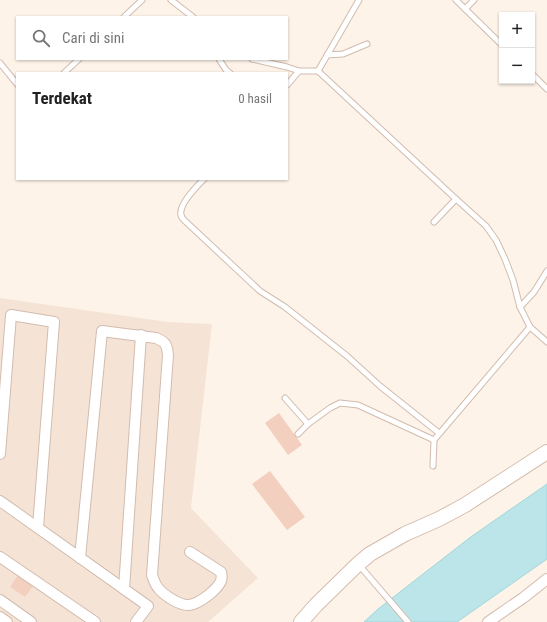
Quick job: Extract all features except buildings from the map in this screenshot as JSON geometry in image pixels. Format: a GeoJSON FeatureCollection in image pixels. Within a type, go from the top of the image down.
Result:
{"type":"FeatureCollection","features":[{"type":"Feature","properties":{"kind":"street"},"geometry":{"type":"LineString","coordinates":[[0,454],[11,315],[54,322],[38,527]]}},
{"type":"Feature","properties":{"kind":"street"},"geometry":{"type":"LineString","coordinates":[[80,558],[102,331],[141,335],[162,340],[165,343],[168,355],[152,575],[159,590],[170,598],[184,605],[194,604],[208,595],[219,585],[222,580],[221,572],[190,552]]}},
{"type":"Feature","properties":{"kind":"street"},"geometry":{"type":"LineString","coordinates":[[124,589],[141,335]]}},
{"type":"Feature","properties":{"kind":"street"},"geometry":{"type":"LineString","coordinates":[[301,622],[316,605],[370,554],[404,534],[465,506],[547,452]]}},
{"type":"Feature","properties":{"kind":"street"},"geometry":{"type":"LineString","coordinates":[[0,501],[148,606],[136,622]]}},
{"type":"Feature","properties":{"kind":"street"},"geometry":{"type":"LineString","coordinates":[[0,557],[95,622]]}},
{"type":"Feature","properties":{"kind":"street"},"geometry":{"type":"LineString","coordinates":[[488,622],[523,598],[547,579]]}},
{"type":"Feature","properties":{"kind":"street"},"geometry":{"type":"LineString","coordinates":[[0,600],[26,620]]}},
{"type":"Feature","properties":{"kind":"street"},"geometry":{"type":"LineString","coordinates":[[0,617],[7,622]]}},
{"type":"Feature","properties":{"kind":"lane"},"geometry":{"type":"LineString","coordinates":[[125,16],[142,0]]}},
{"type":"Feature","properties":{"kind":"lane"},"geometry":{"type":"LineString","coordinates":[[170,0],[192,16]]}},
{"type":"Feature","properties":{"kind":"lane"},"geometry":{"type":"LineString","coordinates":[[318,71],[359,0]]}},
{"type":"Feature","properties":{"kind":"lane"},"geometry":{"type":"LineString","coordinates":[[456,0],[499,42]]}},
{"type":"Feature","properties":{"kind":"lane"},"geometry":{"type":"LineString","coordinates":[[465,8],[474,0]]}},
{"type":"Feature","properties":{"kind":"lane"},"geometry":{"type":"LineString","coordinates":[[327,55],[343,54],[367,44]]}},
{"type":"Feature","properties":{"kind":"lane"},"geometry":{"type":"LineString","coordinates":[[65,72],[78,60]]}},
{"type":"Feature","properties":{"kind":"lane"},"geometry":{"type":"LineString","coordinates":[[220,60],[229,72]]}},
{"type":"Feature","properties":{"kind":"lane"},"geometry":{"type":"LineString","coordinates":[[256,60],[299,71],[318,71],[486,226],[496,240],[506,259],[520,307],[530,327],[547,342]]}},
{"type":"Feature","properties":{"kind":"lane"},"geometry":{"type":"LineString","coordinates":[[0,63],[16,83]]}},
{"type":"Feature","properties":{"kind":"lane"},"geometry":{"type":"LineString","coordinates":[[288,84],[299,71]]}},
{"type":"Feature","properties":{"kind":"lane"},"geometry":{"type":"LineString","coordinates":[[535,77],[547,89]]}},
{"type":"Feature","properties":{"kind":"lane"},"geometry":{"type":"LineString","coordinates":[[203,180],[184,204],[180,212],[184,220],[260,291],[285,307],[347,356],[380,386],[439,433]]}},
{"type":"Feature","properties":{"kind":"lane"},"geometry":{"type":"LineString","coordinates":[[434,222],[456,199]]}},
{"type":"Feature","properties":{"kind":"lane"},"geometry":{"type":"LineString","coordinates":[[520,307],[534,292],[547,271]]}},
{"type":"Feature","properties":{"kind":"lane"},"geometry":{"type":"LineString","coordinates":[[434,466],[434,440],[530,327]]}},
{"type":"Feature","properties":{"kind":"lane"},"geometry":{"type":"LineString","coordinates":[[285,398],[308,424]]}},
{"type":"Feature","properties":{"kind":"lane"},"geometry":{"type":"LineString","coordinates":[[298,434],[308,424],[335,405],[340,404],[358,406],[434,440]]}},
{"type":"Feature","properties":{"kind":"lane"},"geometry":{"type":"LineString","coordinates":[[358,564],[408,622]]}},
{"type":"Feature","properties":{"kind":"shaded area"},"geometry":{"type":"Polygon","coordinates":[[[0,298],[168,322],[212,324],[191,508],[258,578],[208,622],[0,622],[0,298]]]}},
{"type":"Feature","properties":{"kind":"water"},"geometry":{"type":"Polygon","coordinates":[[[547,484],[547,559],[457,622],[364,622],[378,609],[472,536],[547,484]]]}}]}
